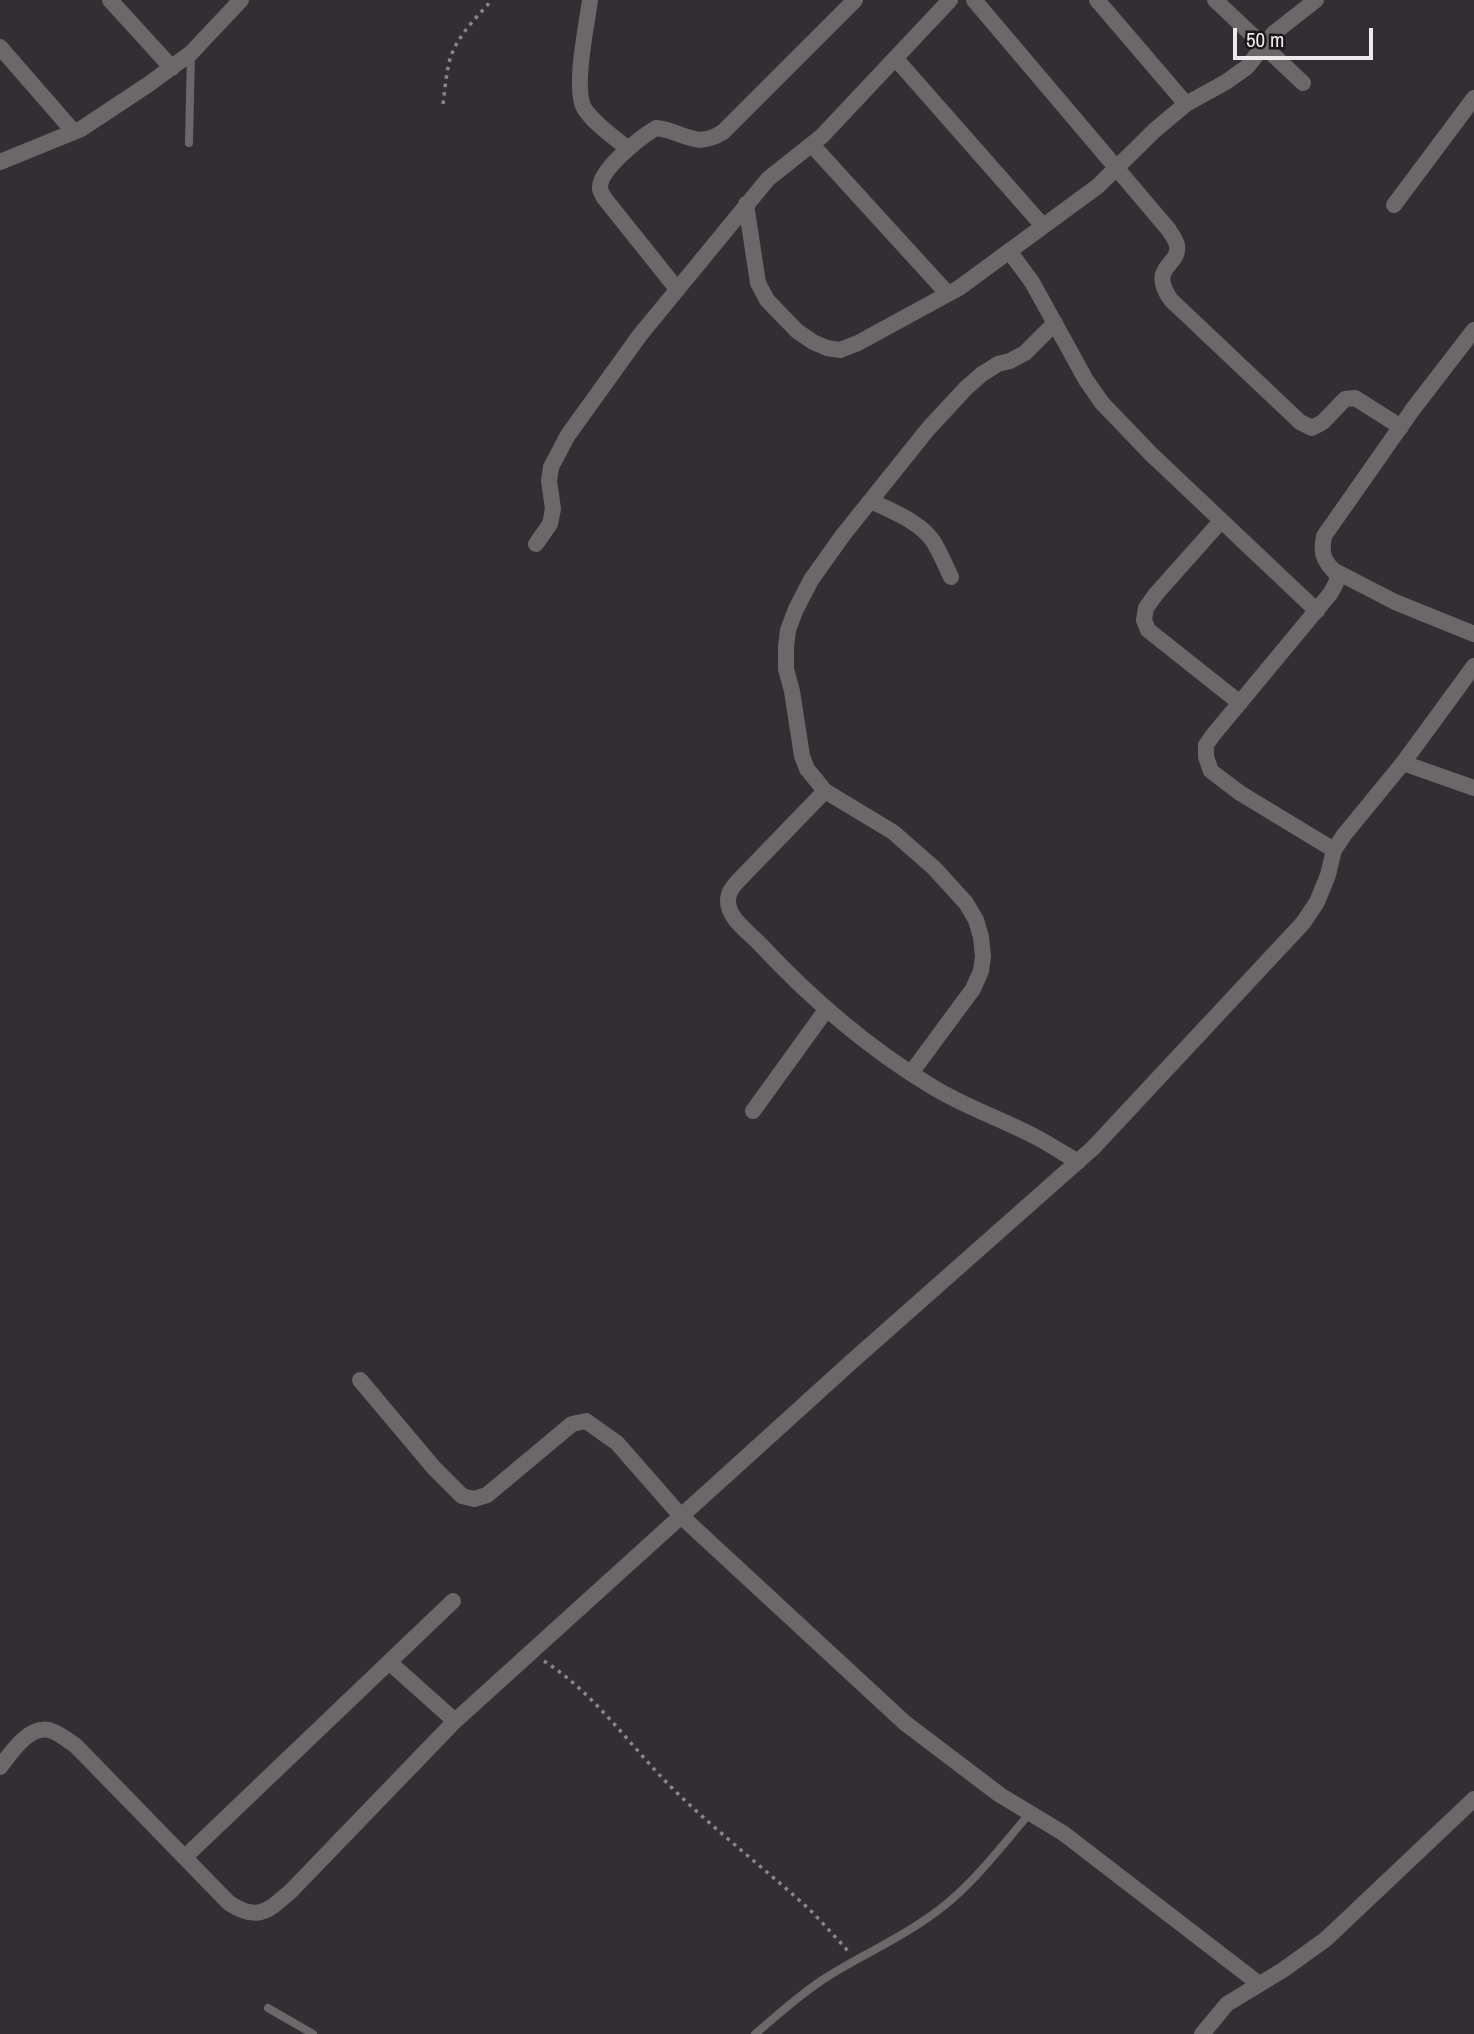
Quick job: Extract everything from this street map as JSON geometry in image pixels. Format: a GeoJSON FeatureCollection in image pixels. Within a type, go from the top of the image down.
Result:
{"type":"FeatureCollection","features":[{"type":"Feature","properties":{"kind":"street"},"geometry":{"type":"LineString","coordinates":[[110,0],[172,68]]}},
{"type":"Feature","properties":{"kind":"street"},"geometry":{"type":"LineString","coordinates":[[0,162],[81,129],[172,68],[191,53],[241,0]]}},
{"type":"Feature","properties":{"kind":"street"},"geometry":{"type":"LineString","coordinates":[[590,0],[579,94],[590,116],[628,149]]}},
{"type":"Feature","properties":{"kind":"street"},"geometry":{"type":"LineString","coordinates":[[677,289],[605,199],[600,188],[603,177],[628,149],[656,128],[668,129],[703,141],[723,132],[855,0]]}},
{"type":"Feature","properties":{"kind":"street"},"geometry":{"type":"LineString","coordinates":[[536,544],[550,524],[553,509],[549,481],[551,467],[640,335],[768,179],[812,145],[845,114],[950,0]]}},
{"type":"Feature","properties":{"kind":"street"},"geometry":{"type":"LineString","coordinates":[[974,0],[1169,230],[1177,245],[1176,254],[1161,276],[1163,289],[1171,300],[1300,422],[1312,428],[1323,422],[1345,399],[1355,398],[1401,427]]}},
{"type":"Feature","properties":{"kind":"street"},"geometry":{"type":"LineString","coordinates":[[1097,0],[1186,103]]}},
{"type":"Feature","properties":{"kind":"street"},"geometry":{"type":"LineString","coordinates":[[1215,0],[1303,83]]}},
{"type":"Feature","properties":{"kind":"street"},"geometry":{"type":"LineString","coordinates":[[746,204],[758,283],[767,300],[797,331],[827,348],[840,349],[858,343],[960,288],[1098,186],[1186,103],[1226,82],[1247,67],[1274,33],[1316,0]]}},
{"type":"Feature","properties":{"kind":"street"},"geometry":{"type":"LineString","coordinates":[[0,47],[74,132]]}},
{"type":"Feature","properties":{"kind":"street"},"geometry":{"type":"LineString","coordinates":[[896,59],[1043,226]]}},
{"type":"Feature","properties":{"kind":"street"},"geometry":{"type":"LineString","coordinates":[[1394,205],[1474,98]]}},
{"type":"Feature","properties":{"kind":"street"},"geometry":{"type":"LineString","coordinates":[[812,145],[948,294]]}},
{"type":"Feature","properties":{"kind":"street"},"geometry":{"type":"LineString","coordinates":[[1009,251],[1032,282],[1086,380],[1102,403],[1151,454],[1317,611]]}},
{"type":"Feature","properties":{"kind":"street"},"geometry":{"type":"LineString","coordinates":[[911,1073],[973,989],[981,971],[981,937],[976,920],[952,886],[893,832],[825,791],[807,769],[802,756],[786,669],[788,631],[811,580],[843,535],[928,429],[966,388],[998,364],[1010,361],[1025,352],[1055,323]]}},
{"type":"Feature","properties":{"kind":"street"},"geometry":{"type":"LineString","coordinates":[[1474,330],[1324,536],[1322,549],[1326,561],[1337,572],[1395,602],[1474,634]]}},
{"type":"Feature","properties":{"kind":"street"},"geometry":{"type":"LineString","coordinates":[[871,501],[920,527],[931,538],[951,577]]}},
{"type":"Feature","properties":{"kind":"street"},"geometry":{"type":"LineString","coordinates":[[1222,521],[1156,594],[1146,608],[1144,620],[1148,631],[1240,703]]}},
{"type":"Feature","properties":{"kind":"street"},"geometry":{"type":"LineString","coordinates":[[1334,850],[1240,793],[1211,771],[1206,757],[1206,745],[1317,611],[1338,582],[1337,572]]}},
{"type":"Feature","properties":{"kind":"street"},"geometry":{"type":"LineString","coordinates":[[0,1767],[24,1739],[34,1732],[48,1730],[55,1733],[75,1745],[229,1903],[243,1912],[258,1914],[274,1906],[455,1721],[859,1355],[1078,1161],[1303,923],[1317,902],[1334,850],[1403,763],[1474,666]]}},
{"type":"Feature","properties":{"kind":"street"},"geometry":{"type":"LineString","coordinates":[[1403,763],[1474,788]]}},
{"type":"Feature","properties":{"kind":"street"},"geometry":{"type":"LineString","coordinates":[[825,791],[729,892],[728,903],[734,917],[826,1010],[911,1073],[932,1087],[1031,1134],[1078,1161]]}},
{"type":"Feature","properties":{"kind":"street"},"geometry":{"type":"LineString","coordinates":[[753,1111],[826,1010]]}},
{"type":"Feature","properties":{"kind":"street"},"geometry":{"type":"LineString","coordinates":[[360,1380],[434,1468],[462,1496],[474,1499],[487,1495],[572,1424],[586,1421],[599,1428],[617,1443],[681,1516],[905,1723],[975,1777],[1063,1833],[1258,1983]]}},
{"type":"Feature","properties":{"kind":"street"},"geometry":{"type":"LineString","coordinates":[[185,1857],[453,1601]]}},
{"type":"Feature","properties":{"kind":"street"},"geometry":{"type":"LineString","coordinates":[[389,1662],[455,1721]]}},
{"type":"Feature","properties":{"kind":"street"},"geometry":{"type":"LineString","coordinates":[[1202,2034],[1227,2004],[1326,1940],[1474,1799]]}},
{"type":"Feature","properties":{"kind":"lane"},"geometry":{"type":"LineString","coordinates":[[189,143],[191,53]]}},
{"type":"Feature","properties":{"kind":"lane"},"geometry":{"type":"LineString","coordinates":[[755,2034],[824,1979],[909,1931],[948,1903],[1030,1813]]}},
{"type":"Feature","properties":{"kind":"lane"},"geometry":{"type":"LineString","coordinates":[[268,2008],[313,2034]]}},
{"type":"Feature","properties":{"kind":"path"},"geometry":{"type":"LineString","coordinates":[[443,104],[450,58],[457,43],[492,0]]}},
{"type":"Feature","properties":{"kind":"path"},"geometry":{"type":"LineString","coordinates":[[530,1652],[562,1672],[669,1785],[811,1912],[857,1960]]}}]}
